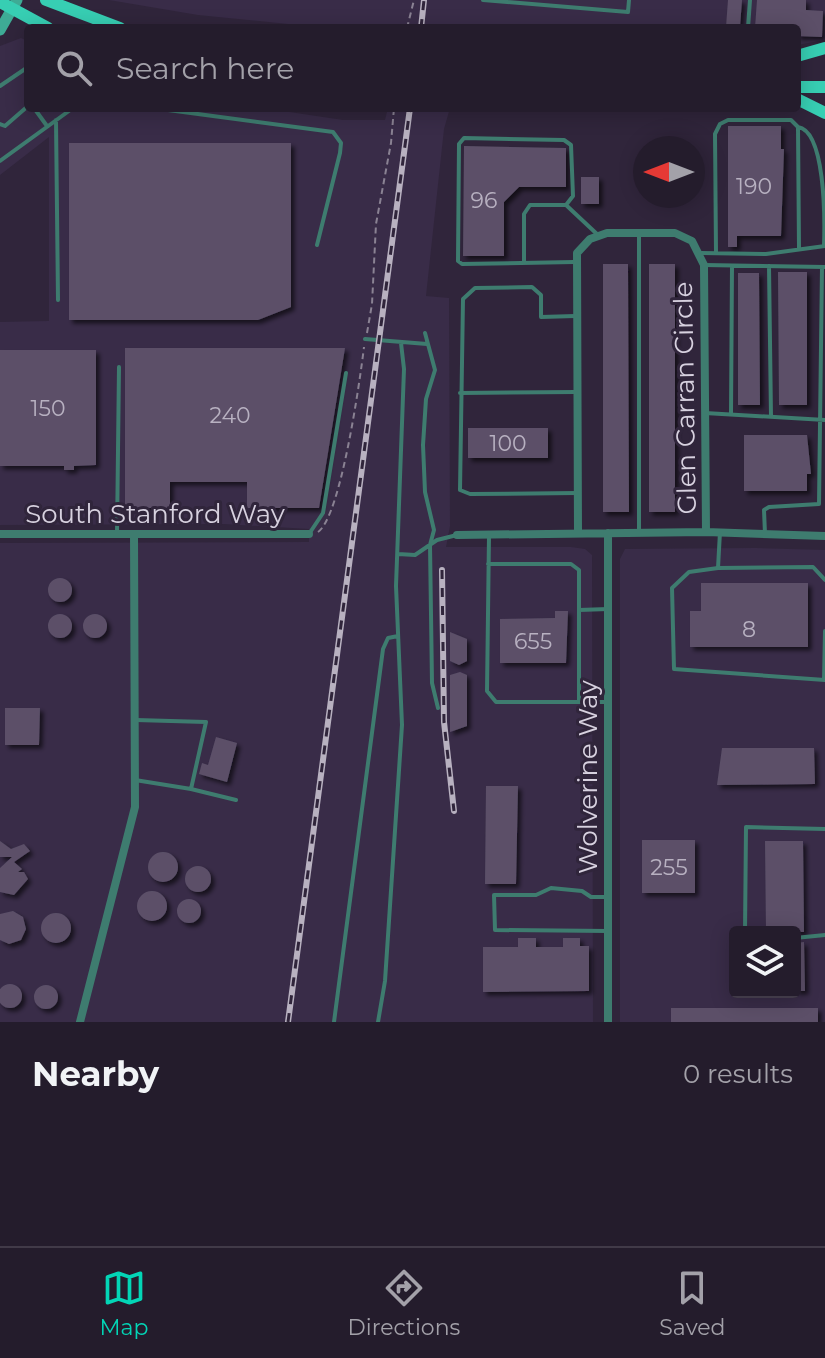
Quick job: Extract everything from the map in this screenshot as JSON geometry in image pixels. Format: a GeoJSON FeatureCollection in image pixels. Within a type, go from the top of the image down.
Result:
{"type":"FeatureCollection","features":[{"type":"Feature","properties":{"kind":"main road"},"geometry":{"type":"LineString","coordinates":[[46,0],[109,24]]}},
{"type":"Feature","properties":{"kind":"main road"},"geometry":{"type":"LineString","coordinates":[[0,2],[15,4],[42,24]]}},
{"type":"Feature","properties":{"kind":"main road"},"geometry":{"type":"LineString","coordinates":[[801,55],[825,48]]}},
{"type":"Feature","properties":{"kind":"main road"},"geometry":{"type":"LineString","coordinates":[[801,56],[825,56]]}},
{"type":"Feature","properties":{"kind":"main road"},"geometry":{"type":"LineString","coordinates":[[801,87],[825,87]]}},
{"type":"Feature","properties":{"kind":"main road"},"geometry":{"type":"LineString","coordinates":[[801,101],[825,113]]}},
{"type":"Feature","properties":{"kind":"street"},"geometry":{"type":"LineString","coordinates":[[0,30],[15,4]]}},
{"type":"Feature","properties":{"kind":"street"},"geometry":{"type":"LineString","coordinates":[[578,533],[574,262],[583,244],[598,235]]}},
{"type":"Feature","properties":{"kind":"street","name":"Glen Carran Circle"},"geometry":{"type":"LineString","coordinates":[[598,235],[684,235],[701,253],[704,265],[706,532]]}},
{"type":"Feature","properties":{"kind":"street"},"geometry":{"type":"LineString","coordinates":[[457,535],[720,532],[825,536]]}},
{"type":"Feature","properties":{"kind":"street","name":"Wolverine Way"},"geometry":{"type":"LineString","coordinates":[[608,533],[608,1022]]}},
{"type":"Feature","properties":{"kind":"street","name":"South Stanford Way"},"geometry":{"type":"LineString","coordinates":[[0,534],[309,534]]}},
{"type":"Feature","properties":{"kind":"street"},"geometry":{"type":"LineString","coordinates":[[80,1022],[135,807],[134,534]]}},
{"type":"Feature","properties":{"kind":"lane"},"geometry":{"type":"LineString","coordinates":[[483,0],[628,12],[629,0]]}},
{"type":"Feature","properties":{"kind":"lane"},"geometry":{"type":"LineString","coordinates":[[748,24],[750,0]]}},
{"type":"Feature","properties":{"kind":"lane"},"geometry":{"type":"LineString","coordinates":[[0,86],[24,70]]}},
{"type":"Feature","properties":{"kind":"lane"},"geometry":{"type":"LineString","coordinates":[[0,124],[5,126],[24,109]]}},
{"type":"Feature","properties":{"kind":"lane"},"geometry":{"type":"LineString","coordinates":[[37,112],[47,126]]}},
{"type":"Feature","properties":{"kind":"lane"},"geometry":{"type":"LineString","coordinates":[[0,161],[67,112]]}},
{"type":"Feature","properties":{"kind":"lane"},"geometry":{"type":"LineString","coordinates":[[183,112],[333,132],[341,143],[340,153],[317,245]]}},
{"type":"Feature","properties":{"kind":"lane"},"geometry":{"type":"LineString","coordinates":[[56,120],[58,300]]}},
{"type":"Feature","properties":{"kind":"lane"},"geometry":{"type":"LineString","coordinates":[[701,253],[766,254],[825,246],[824,147],[812,131],[798,127],[791,120],[728,120],[720,124],[715,134],[716,253]]}},
{"type":"Feature","properties":{"kind":"lane"},"geometry":{"type":"LineString","coordinates":[[798,127],[799,248]]}},
{"type":"Feature","properties":{"kind":"lane"},"geometry":{"type":"LineString","coordinates":[[566,205],[573,196],[573,183],[571,145],[564,140],[464,138],[459,144],[458,261],[574,262]]}},
{"type":"Feature","properties":{"kind":"lane"},"geometry":{"type":"LineString","coordinates":[[524,263],[524,214],[530,205],[566,205],[598,235]]}},
{"type":"Feature","properties":{"kind":"lane"},"geometry":{"type":"LineString","coordinates":[[639,233],[639,532]]}},
{"type":"Feature","properties":{"kind":"lane"},"geometry":{"type":"LineString","coordinates":[[704,265],[824,267],[819,504],[769,507],[764,510],[765,534]]}},
{"type":"Feature","properties":{"kind":"lane"},"geometry":{"type":"LineString","coordinates":[[731,414],[732,266]]}},
{"type":"Feature","properties":{"kind":"lane"},"geometry":{"type":"LineString","coordinates":[[769,266],[771,417]]}},
{"type":"Feature","properties":{"kind":"lane"},"geometry":{"type":"LineString","coordinates":[[575,316],[541,317],[541,295],[532,287],[475,288],[463,299],[460,490],[470,494],[577,493]]}},
{"type":"Feature","properties":{"kind":"lane"},"geometry":{"type":"LineString","coordinates":[[425,333],[435,370],[426,399],[423,445],[425,492],[434,530],[430,545],[432,683],[438,708]]}},
{"type":"Feature","properties":{"kind":"lane"},"geometry":{"type":"LineString","coordinates":[[365,339],[427,344]]}},
{"type":"Feature","properties":{"kind":"lane"},"geometry":{"type":"LineString","coordinates":[[378,1022],[385,981],[402,725],[398,636],[404,369],[401,343]]}},
{"type":"Feature","properties":{"kind":"lane"},"geometry":{"type":"LineString","coordinates":[[117,534],[119,367]]}},
{"type":"Feature","properties":{"kind":"lane"},"geometry":{"type":"LineString","coordinates":[[309,534],[323,513],[346,373]]}},
{"type":"Feature","properties":{"kind":"lane"},"geometry":{"type":"LineString","coordinates":[[460,393],[576,392]]}},
{"type":"Feature","properties":{"kind":"lane"},"geometry":{"type":"LineString","coordinates":[[705,413],[823,420]]}},
{"type":"Feature","properties":{"kind":"lane"},"geometry":{"type":"LineString","coordinates":[[718,568],[720,532]]}},
{"type":"Feature","properties":{"kind":"lane"},"geometry":{"type":"LineString","coordinates":[[489,534],[487,691],[496,702],[608,702]]}},
{"type":"Feature","properties":{"kind":"lane"},"geometry":{"type":"LineString","coordinates":[[398,554],[415,555],[430,545],[457,535]]}},
{"type":"Feature","properties":{"kind":"lane"},"geometry":{"type":"LineString","coordinates":[[488,564],[571,564],[579,570],[579,702]]}},
{"type":"Feature","properties":{"kind":"lane"},"geometry":{"type":"LineString","coordinates":[[825,580],[813,567],[718,568],[689,572],[672,588],[674,669],[824,680],[825,631]]}},
{"type":"Feature","properties":{"kind":"lane"},"geometry":{"type":"LineString","coordinates":[[579,610],[608,609]]}},
{"type":"Feature","properties":{"kind":"lane"},"geometry":{"type":"LineString","coordinates":[[334,1022],[383,649],[388,638],[398,636]]}},
{"type":"Feature","properties":{"kind":"lane"},"geometry":{"type":"LineString","coordinates":[[134,720],[206,722],[191,789]]}},
{"type":"Feature","properties":{"kind":"lane"},"geometry":{"type":"LineString","coordinates":[[134,780],[236,800]]}},
{"type":"Feature","properties":{"kind":"lane"},"geometry":{"type":"LineString","coordinates":[[745,926],[746,827],[825,829]]}},
{"type":"Feature","properties":{"kind":"lane"},"geometry":{"type":"LineString","coordinates":[[608,897],[591,897],[582,891],[551,888],[536,895],[494,895],[495,930],[608,931]]}},
{"type":"Feature","properties":{"kind":"lane"},"geometry":{"type":"LineString","coordinates":[[801,937],[825,935]]}},
{"type":"Feature","properties":{"kind":"path"},"geometry":{"type":"LineString","coordinates":[[408,24],[414,0]]}},
{"type":"Feature","properties":{"kind":"path"},"geometry":{"type":"LineString","coordinates":[[309,534],[321,532],[330,518],[358,399],[372,304],[376,224],[394,112]]}},
{"type":"Feature","properties":{"kind":"shaded area"},"geometry":{"type":"Polygon","coordinates":[[[109,0],[825,0],[825,40],[801,44],[801,24],[288,24],[198,15],[109,0]]]}},
{"type":"Feature","properties":{"kind":"shaded area"},"geometry":{"type":"Polygon","coordinates":[[[24,39],[24,112],[290,112],[343,120],[385,120],[387,112],[449,112],[444,129],[426,296],[449,298],[450,526],[446,547],[571,547],[585,549],[592,555],[593,1022],[0,1022],[0,543],[309,542],[309,529],[224,524],[0,525],[0,322],[49,321],[49,137],[0,175],[0,46],[24,39]]]}},
{"type":"Feature","properties":{"kind":"shaded area"},"geometry":{"type":"Polygon","coordinates":[[[625,549],[825,550],[825,1022],[620,1022],[620,559],[625,549]]]}},
{"type":"Feature","properties":{"kind":"building"},"geometry":{"type":"Polygon","coordinates":[[[728,0],[742,0],[740,24],[726,24],[728,0]]]}},
{"type":"Feature","properties":{"kind":"building"},"geometry":{"type":"Polygon","coordinates":[[[757,0],[806,0],[806,10],[823,11],[822,37],[801,36],[801,24],[755,24],[757,0]]]}},
{"type":"Feature","properties":{"kind":"building"},"geometry":{"type":"Polygon","coordinates":[[[728,126],[781,126],[781,149],[784,149],[781,236],[737,236],[737,247],[728,247],[728,126]]]}},
{"type":"Feature","properties":{"kind":"building"},"geometry":{"type":"Polygon","coordinates":[[[69,143],[291,143],[291,307],[258,320],[69,320],[69,143]]]}},
{"type":"Feature","properties":{"kind":"building"},"geometry":{"type":"Polygon","coordinates":[[[464,146],[566,148],[566,187],[519,187],[504,202],[504,256],[463,256],[464,146]]]}},
{"type":"Feature","properties":{"kind":"building"},"geometry":{"type":"Polygon","coordinates":[[[581,177],[599,177],[599,204],[581,204],[581,177]]]}},
{"type":"Feature","properties":{"kind":"building"},"geometry":{"type":"Polygon","coordinates":[[[603,264],[628,264],[629,512],[603,512],[603,264]]]}},
{"type":"Feature","properties":{"kind":"building"},"geometry":{"type":"Polygon","coordinates":[[[649,264],[675,264],[675,512],[649,512],[649,264]]]}},
{"type":"Feature","properties":{"kind":"building"},"geometry":{"type":"Polygon","coordinates":[[[778,272],[807,272],[807,405],[779,405],[778,272]]]}},
{"type":"Feature","properties":{"kind":"building"},"geometry":{"type":"Polygon","coordinates":[[[738,273],[759,273],[760,405],[738,405],[738,273]]]}},
{"type":"Feature","properties":{"kind":"building"},"geometry":{"type":"Polygon","coordinates":[[[125,348],[345,348],[319,508],[247,508],[247,482],[170,482],[170,508],[125,508],[125,348]]]}},
{"type":"Feature","properties":{"kind":"building"},"geometry":{"type":"Polygon","coordinates":[[[0,350],[96,350],[96,465],[74,466],[74,470],[64,470],[64,466],[0,466],[0,350]]]}},
{"type":"Feature","properties":{"kind":"building"},"geometry":{"type":"Polygon","coordinates":[[[468,428],[548,428],[548,458],[468,458],[468,428]]]}},
{"type":"Feature","properties":{"kind":"building"},"geometry":{"type":"Polygon","coordinates":[[[744,435],[807,435],[811,474],[807,474],[807,491],[744,491],[744,435]]]}},
{"type":"Feature","properties":{"kind":"building"},"geometry":{"type":"Polygon","coordinates":[[[60,578],[69,581],[72,590],[69,599],[60,602],[51,599],[48,590],[51,581],[60,578]]]}},
{"type":"Feature","properties":{"kind":"building"},"geometry":{"type":"Polygon","coordinates":[[[701,583],[808,583],[808,647],[690,647],[690,611],[701,611],[701,583]]]}},
{"type":"Feature","properties":{"kind":"building"},"geometry":{"type":"Polygon","coordinates":[[[555,611],[568,611],[566,663],[500,663],[500,619],[555,618],[555,611]]]}},
{"type":"Feature","properties":{"kind":"building"},"geometry":{"type":"Polygon","coordinates":[[[60,614],[69,617],[72,626],[69,635],[60,638],[51,635],[48,626],[51,617],[60,614]]]}},
{"type":"Feature","properties":{"kind":"building"},"geometry":{"type":"Polygon","coordinates":[[[95,614],[104,617],[107,626],[104,635],[95,638],[86,635],[83,626],[86,617],[95,614]]]}},
{"type":"Feature","properties":{"kind":"building"},"geometry":{"type":"Polygon","coordinates":[[[450,632],[467,639],[467,661],[459,665],[450,661],[450,632]]]}},
{"type":"Feature","properties":{"kind":"building"},"geometry":{"type":"Polygon","coordinates":[[[460,672],[467,675],[467,726],[450,732],[450,675],[460,672]]]}},
{"type":"Feature","properties":{"kind":"building"},"geometry":{"type":"Polygon","coordinates":[[[5,708],[40,708],[39,745],[5,745],[5,708]]]}},
{"type":"Feature","properties":{"kind":"building"},"geometry":{"type":"Polygon","coordinates":[[[216,737],[237,743],[227,782],[199,774],[202,763],[208,765],[216,737]]]}},
{"type":"Feature","properties":{"kind":"building"},"geometry":{"type":"Polygon","coordinates":[[[722,748],[814,748],[815,784],[717,785],[722,748]]]}},
{"type":"Feature","properties":{"kind":"building"},"geometry":{"type":"Polygon","coordinates":[[[486,786],[518,786],[516,884],[485,884],[486,786]]]}},
{"type":"Feature","properties":{"kind":"building"},"geometry":{"type":"Polygon","coordinates":[[[642,840],[695,840],[695,893],[642,893],[642,840]]]}},
{"type":"Feature","properties":{"kind":"building"},"geometry":{"type":"Polygon","coordinates":[[[0,841],[11,849],[24,844],[30,851],[14,862],[22,869],[18,872],[24,872],[28,879],[14,895],[0,892],[0,868],[12,857],[0,857],[0,841]]]}},
{"type":"Feature","properties":{"kind":"building"},"geometry":{"type":"Polygon","coordinates":[[[765,841],[803,841],[804,932],[801,932],[801,926],[766,926],[765,841]]]}},
{"type":"Feature","properties":{"kind":"building"},"geometry":{"type":"Polygon","coordinates":[[[163,852],[174,856],[178,867],[174,878],[163,882],[152,878],[148,867],[152,856],[163,852]]]}},
{"type":"Feature","properties":{"kind":"building"},"geometry":{"type":"Polygon","coordinates":[[[198,866],[207,870],[211,879],[207,888],[198,892],[189,888],[185,879],[189,870],[198,866]]]}},
{"type":"Feature","properties":{"kind":"building"},"geometry":{"type":"Polygon","coordinates":[[[152,891],[158,892],[166,900],[166,912],[158,920],[152,921],[146,920],[138,912],[137,906],[138,900],[146,892],[152,891]]]}},
{"type":"Feature","properties":{"kind":"building"},"geometry":{"type":"Polygon","coordinates":[[[189,899],[198,902],[201,911],[198,920],[189,923],[180,920],[177,911],[180,902],[189,899]]]}},
{"type":"Feature","properties":{"kind":"building"},"geometry":{"type":"Polygon","coordinates":[[[13,911],[23,917],[26,929],[21,940],[9,944],[0,940],[0,914],[13,911]]]}},
{"type":"Feature","properties":{"kind":"building"},"geometry":{"type":"Polygon","coordinates":[[[56,913],[62,914],[70,922],[70,934],[62,942],[56,943],[50,942],[42,934],[41,928],[42,922],[50,914],[56,913]]]}},
{"type":"Feature","properties":{"kind":"building"},"geometry":{"type":"Polygon","coordinates":[[[518,938],[536,938],[536,947],[563,947],[563,938],[580,938],[580,946],[589,946],[589,991],[483,992],[483,947],[518,947],[518,938]]]}},
{"type":"Feature","properties":{"kind":"building"},"geometry":{"type":"Polygon","coordinates":[[[801,942],[804,942],[805,991],[801,991],[801,942]]]}},
{"type":"Feature","properties":{"kind":"building"},"geometry":{"type":"Polygon","coordinates":[[[6,985],[14,985],[21,992],[21,1000],[14,1007],[6,1007],[-1,1000],[-1,992],[6,985]]]}},
{"type":"Feature","properties":{"kind":"building"},"geometry":{"type":"Polygon","coordinates":[[[46,985],[55,988],[58,997],[55,1006],[46,1009],[37,1006],[34,997],[37,988],[46,985]]]}},
{"type":"Feature","properties":{"kind":"building"},"geometry":{"type":"Polygon","coordinates":[[[671,1008],[818,1008],[818,1022],[671,1022],[671,1008]]]}},
{"type":"Feature","properties":{"kind":"railway"},"geometry":{"type":"LineString","coordinates":[[421,24],[424,0]]}},
{"type":"Feature","properties":{"kind":"railway"},"geometry":{"type":"LineString","coordinates":[[288,1022],[409,112]]}},
{"type":"Feature","properties":{"kind":"railway"},"geometry":{"type":"LineString","coordinates":[[442,570],[444,722],[454,811]]}}]}
